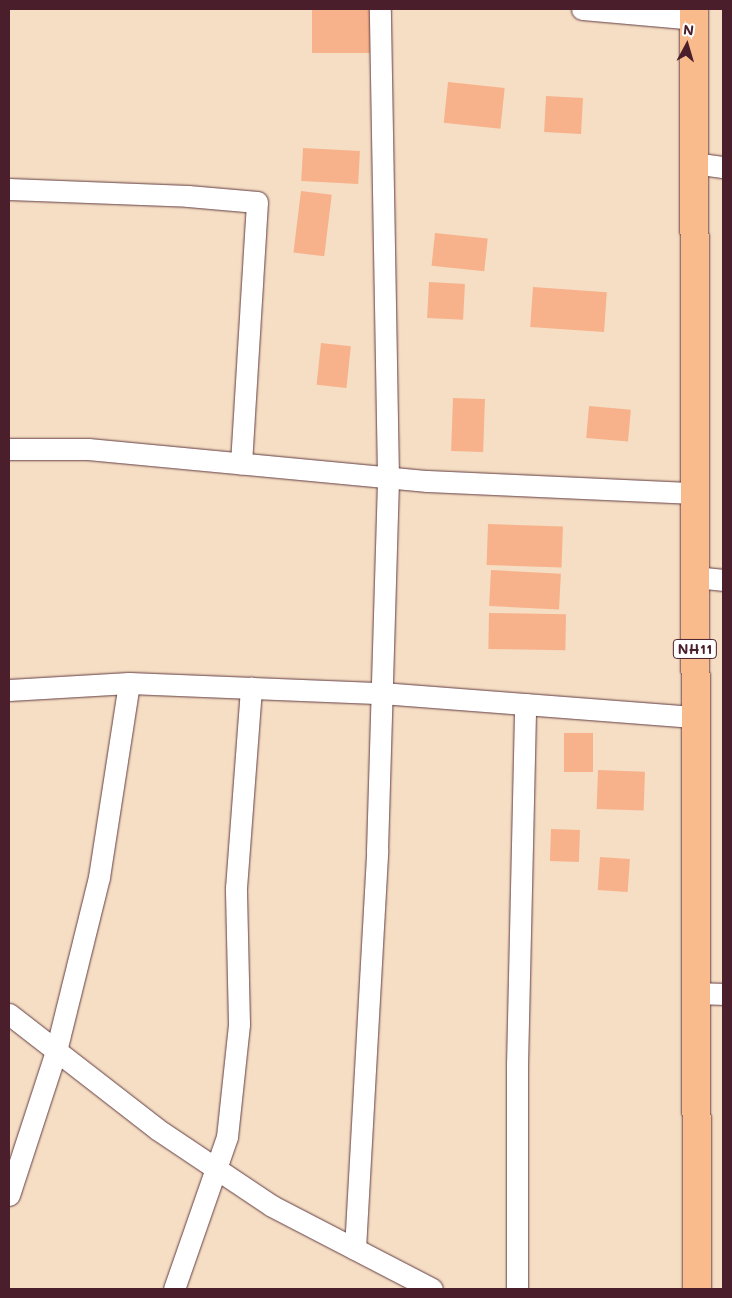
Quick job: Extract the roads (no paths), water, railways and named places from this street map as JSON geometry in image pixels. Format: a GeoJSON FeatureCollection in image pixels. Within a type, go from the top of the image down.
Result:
{"type":"FeatureCollection","features":[{"type":"Feature","properties":{"kind":"highway","name":"NH11"},"geometry":{"type":"LineString","coordinates":[[694,14],[697,1289]]}},
{"type":"Feature","properties":{"kind":"street"},"geometry":{"type":"LineString","coordinates":[[355,1249],[377,851],[388,477],[380,9]]}},
{"type":"Feature","properties":{"kind":"street"},"geometry":{"type":"LineString","coordinates":[[582,9],[694,14]]}},
{"type":"Feature","properties":{"kind":"street"},"geometry":{"type":"LineString","coordinates":[[694,163],[723,167]]}},
{"type":"Feature","properties":{"kind":"street"},"geometry":{"type":"LineString","coordinates":[[9,189],[188,196],[257,202],[240,464]]}},
{"type":"Feature","properties":{"kind":"street"},"geometry":{"type":"LineString","coordinates":[[9,449],[88,450],[388,477],[695,493]]}},
{"type":"Feature","properties":{"kind":"street"},"geometry":{"type":"LineString","coordinates":[[695,577],[723,580]]}},
{"type":"Feature","properties":{"kind":"street"},"geometry":{"type":"LineString","coordinates":[[9,690],[129,682],[382,693],[696,717]]}},
{"type":"Feature","properties":{"kind":"street"},"geometry":{"type":"LineString","coordinates":[[9,1195],[56,1051],[99,877],[129,682]]}},
{"type":"Feature","properties":{"kind":"street"},"geometry":{"type":"LineString","coordinates":[[174,1289],[227,1137],[239,1024],[236,888],[252,688]]}},
{"type":"Feature","properties":{"kind":"street"},"geometry":{"type":"LineString","coordinates":[[517,1289],[517,1064],[525,704]]}},
{"type":"Feature","properties":{"kind":"street"},"geometry":{"type":"LineString","coordinates":[[697,993],[723,994]]}},
{"type":"Feature","properties":{"kind":"street"},"geometry":{"type":"LineString","coordinates":[[9,1014],[158,1129],[272,1206],[432,1289]]}}]}
